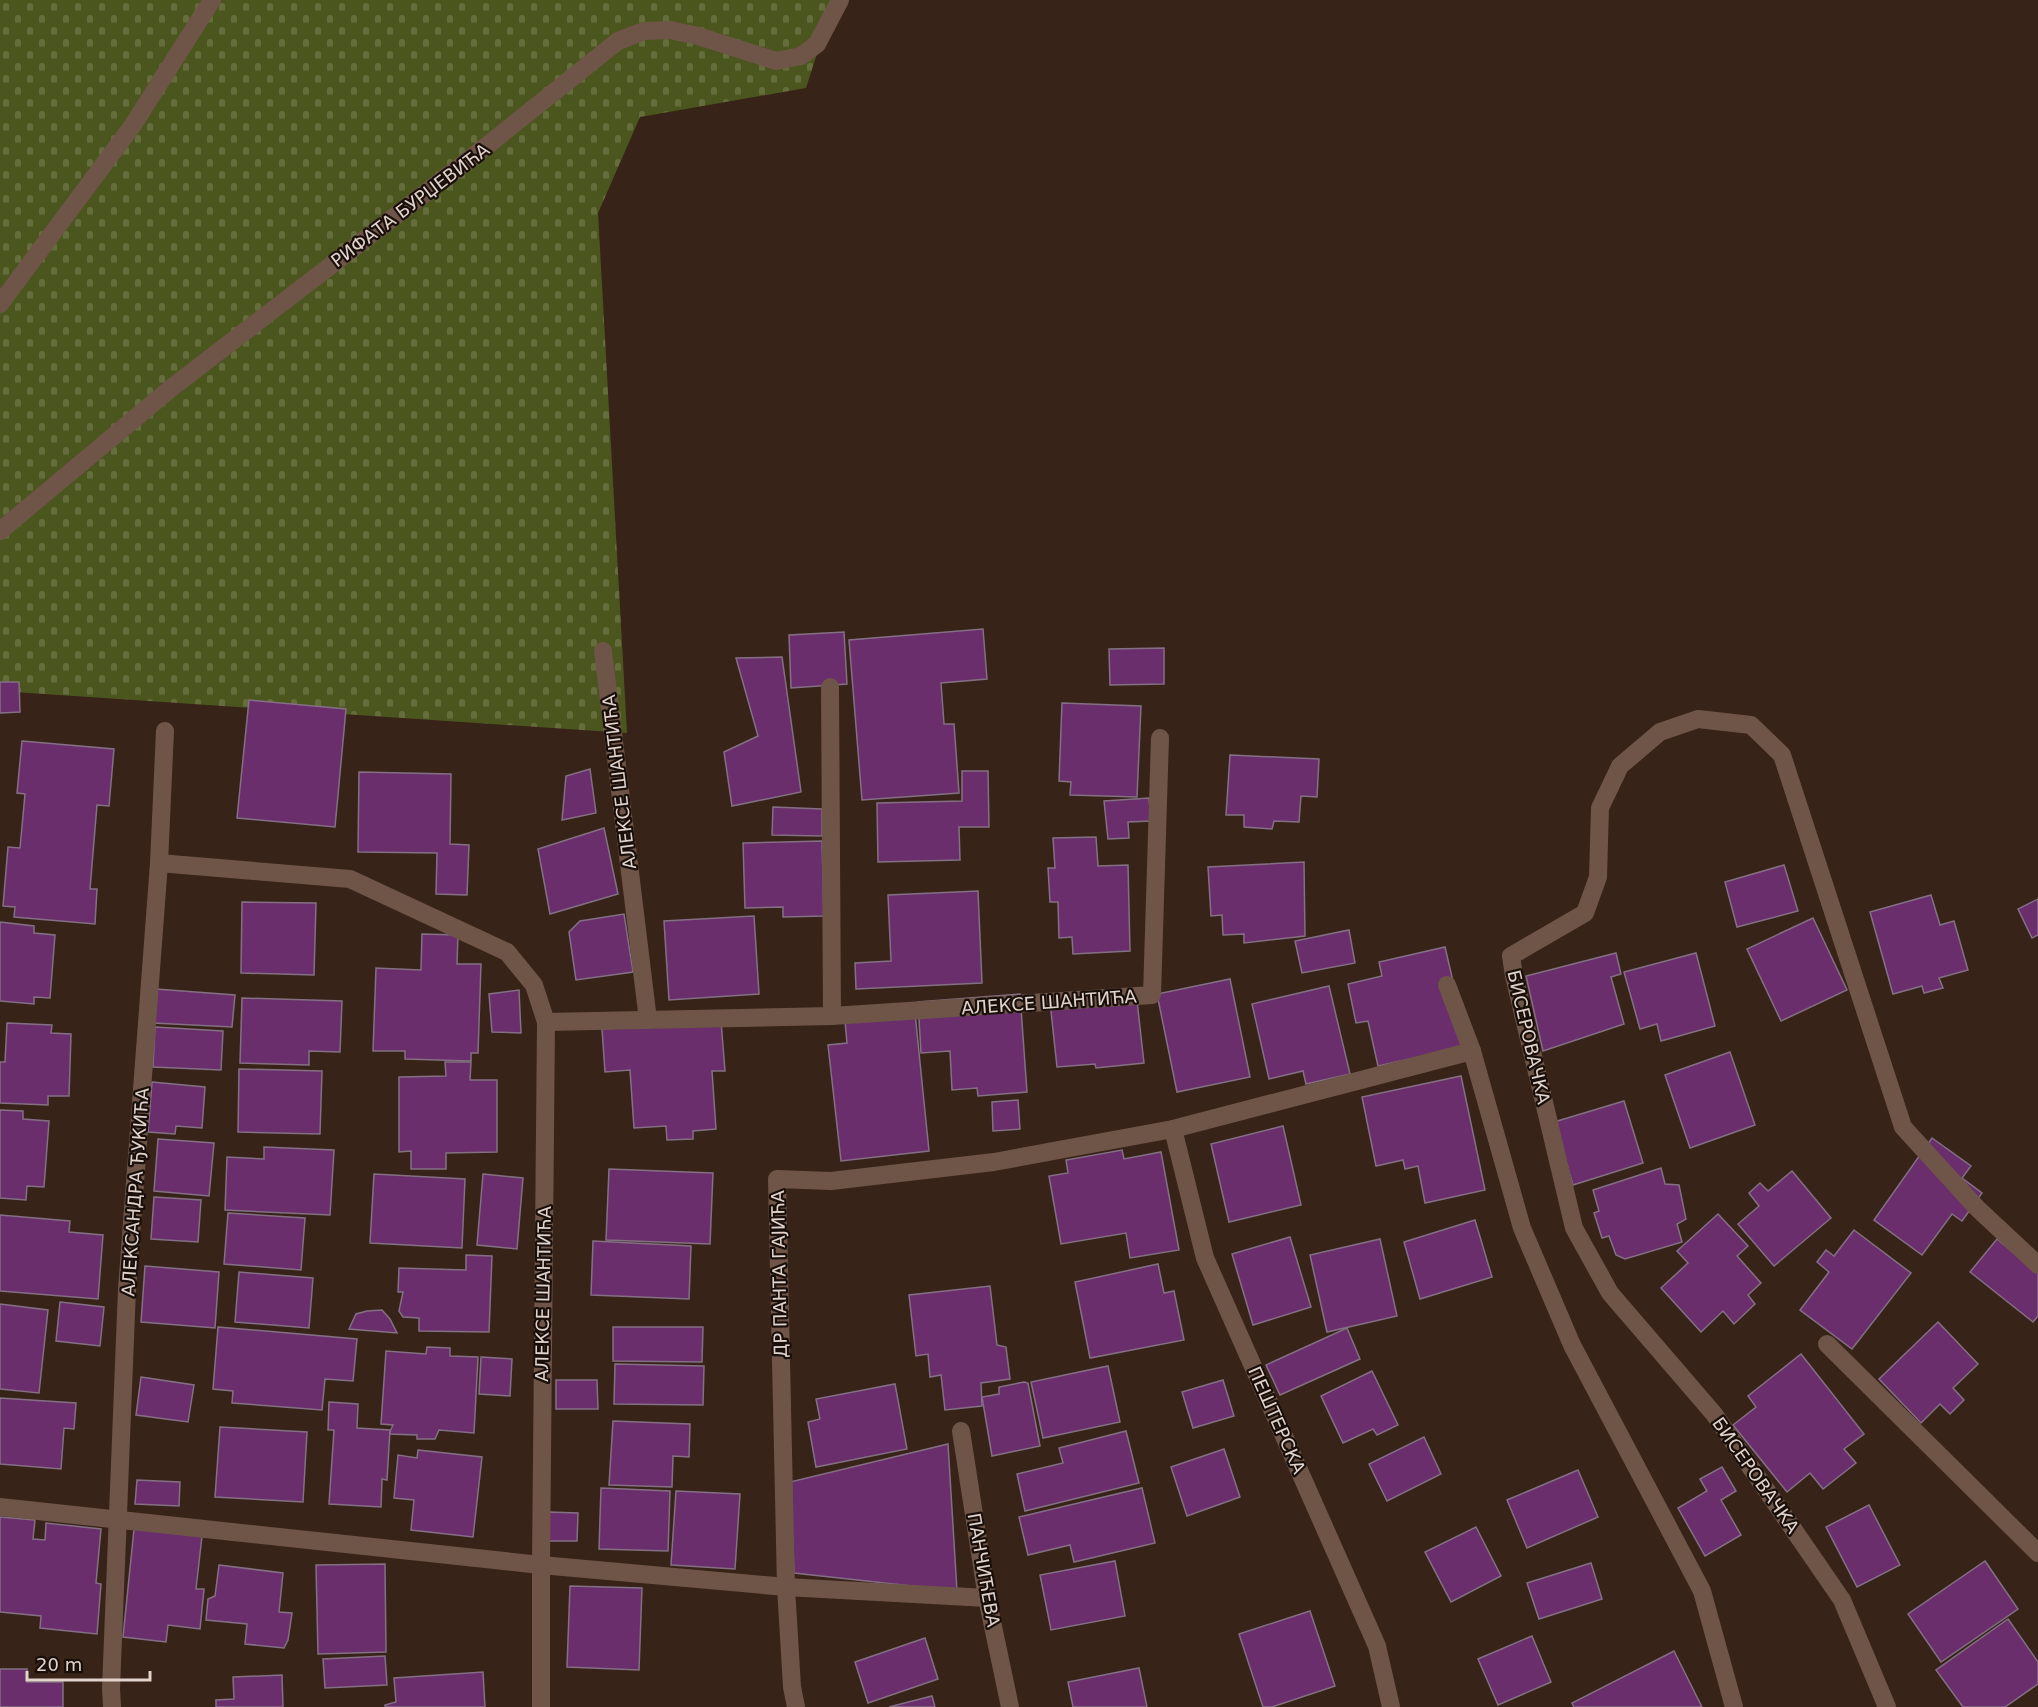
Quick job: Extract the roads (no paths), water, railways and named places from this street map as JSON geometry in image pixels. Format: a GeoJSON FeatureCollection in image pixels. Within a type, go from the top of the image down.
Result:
{"type":"FeatureCollection","features":[{"type":"Feature","properties":{"kind":"street"},"geometry":{"type":"LineString","coordinates":[[0,304],[133,125],[212,0]]}},
{"type":"Feature","properties":{"kind":"street","name":"РИФАТА БУРЏЕВИЋА"},"geometry":{"type":"LineString","coordinates":[[0,531],[170,389],[489,144],[618,40],[644,31],[670,30],[698,36],[776,61],[801,56],[817,44],[840,0]]}},
{"type":"Feature","properties":{"kind":"street","name":"АЛЕКСЕ ШАНТИЋА"},"geometry":{"type":"LineString","coordinates":[[603,651],[648,1020]]}},
{"type":"Feature","properties":{"kind":"street"},"geometry":{"type":"LineString","coordinates":[[830,687],[832,1016]]}},
{"type":"Feature","properties":{"kind":"street","name":"БИСЕРОВАЧКА"},"geometry":{"type":"LineString","coordinates":[[1887,1707],[1842,1600],[1714,1414],[1610,1293],[1575,1228],[1514,976],[1511,957],[1585,913],[1598,877],[1600,808],[1620,766],[1660,732],[1698,719],[1751,725],[1782,755],[1903,1127],[1977,1208],[2038,1265]]}},
{"type":"Feature","properties":{"kind":"street","name":"АЛЕКСАНДРА ЂУКИЋА"},"geometry":{"type":"LineString","coordinates":[[112,1707],[128,1289],[159,863],[165,731]]}},
{"type":"Feature","properties":{"kind":"street","name":"АЛЕКСЕ ШАНТИЋА"},"geometry":{"type":"LineString","coordinates":[[546,1022],[832,1016],[1152,995],[1160,738]]}},
{"type":"Feature","properties":{"kind":"street","name":"АЛЕКСЕ ШАНТИЋА"},"geometry":{"type":"LineString","coordinates":[[159,863],[350,879],[507,951],[534,985],[546,1022],[541,1707]]}},
{"type":"Feature","properties":{"kind":"street"},"geometry":{"type":"LineString","coordinates":[[1447,985],[1472,1051],[1522,1228],[1572,1345],[1702,1591],[1734,1707]]}},
{"type":"Feature","properties":{"kind":"street"},"geometry":{"type":"LineString","coordinates":[[1173,1129],[1472,1051]]}},
{"type":"Feature","properties":{"kind":"street","name":"ДР ПАНТА ГАЈИЋА"},"geometry":{"type":"LineString","coordinates":[[796,1707],[792,1687],[786,1587],[777,1179],[831,1181],[994,1162],[1173,1129]]}},
{"type":"Feature","properties":{"kind":"street","name":"ПЕШТЕРСКА"},"geometry":{"type":"LineString","coordinates":[[1173,1129],[1205,1258],[1377,1646],[1391,1707]]}},
{"type":"Feature","properties":{"kind":"street"},"geometry":{"type":"LineString","coordinates":[[1827,1344],[2038,1553]]}},
{"type":"Feature","properties":{"kind":"street","name":"ПАНЧИЋЕВА"},"geometry":{"type":"LineString","coordinates":[[961,1431],[987,1598],[1010,1707]]}},
{"type":"Feature","properties":{"kind":"street"},"geometry":{"type":"LineString","coordinates":[[0,1507],[541,1565],[786,1587],[987,1598]]}}]}
